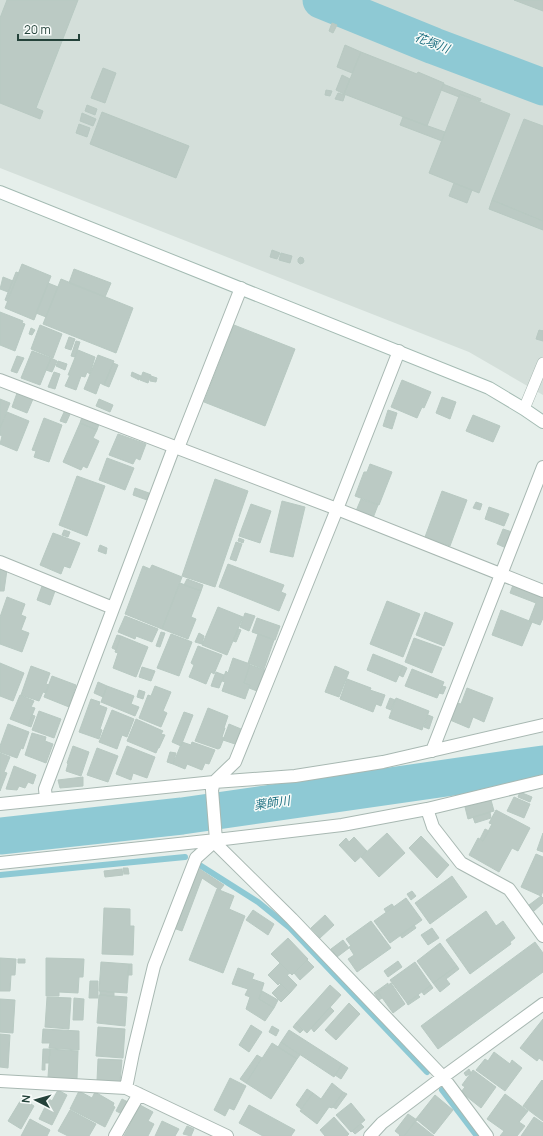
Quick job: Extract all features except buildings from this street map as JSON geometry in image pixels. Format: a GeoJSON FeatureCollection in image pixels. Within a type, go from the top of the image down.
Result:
{"type":"FeatureCollection","features":[{"type":"Feature","properties":{"kind":"street"},"geometry":{"type":"LineString","coordinates":[[0,192],[489,388],[543,422]]}},
{"type":"Feature","properties":{"kind":"street"},"geometry":{"type":"LineString","coordinates":[[46,799],[45,789],[113,608],[176,447],[241,288]]}},
{"type":"Feature","properties":{"kind":"street"},"geometry":{"type":"LineString","coordinates":[[399,351],[235,762],[213,786],[215,837],[443,1077],[487,1136]]}},
{"type":"Feature","properties":{"kind":"street"},"geometry":{"type":"LineString","coordinates":[[0,380],[337,509],[543,591]]}},
{"type":"Feature","properties":{"kind":"street"},"geometry":{"type":"LineString","coordinates":[[432,751],[543,467]]}},
{"type":"Feature","properties":{"kind":"street"},"geometry":{"type":"LineString","coordinates":[[0,562],[113,608]]}},
{"type":"Feature","properties":{"kind":"street"},"geometry":{"type":"LineString","coordinates":[[0,804],[213,786],[295,776],[383,762],[543,725]]}},
{"type":"Feature","properties":{"kind":"street"},"geometry":{"type":"LineString","coordinates":[[0,862],[215,837],[342,826],[427,809],[543,781]]}},
{"type":"Feature","properties":{"kind":"street"},"geometry":{"type":"LineString","coordinates":[[427,809],[433,827],[461,863],[509,890],[543,936]]}},
{"type":"Feature","properties":{"kind":"street"},"geometry":{"type":"LineString","coordinates":[[126,1088],[154,966],[196,858],[215,837]]}},
{"type":"Feature","properties":{"kind":"street"},"geometry":{"type":"LineString","coordinates":[[370,1136],[382,1123],[543,1004]]}},
{"type":"Feature","properties":{"kind":"street"},"geometry":{"type":"LineString","coordinates":[[0,1081],[126,1088],[227,1136]]}},
{"type":"Feature","properties":{"kind":"street"},"geometry":{"type":"LineString","coordinates":[[115,1136],[139,1094]]}},
{"type":"Feature","properties":{"kind":"lane"},"geometry":{"type":"LineString","coordinates":[[524,409],[543,362]]}},
{"type":"Feature","properties":{"kind":"shaded area"},"geometry":{"type":"Polygon","coordinates":[[[0,0],[543,0],[543,395],[469,352],[0,168],[0,0]]]}},
{"type":"Feature","properties":{"kind":"waterway","name":"花塚川"},"geometry":{"type":"LineString","coordinates":[[321,0],[434,46],[543,87]]}},
{"type":"Feature","properties":{"kind":"waterway","name":"薬師川"},"geometry":{"type":"LineString","coordinates":[[0,836],[182,816],[543,764]]}},
{"type":"Feature","properties":{"kind":"waterway"},"geometry":{"type":"LineString","coordinates":[[0,875],[185,857]]}},
{"type":"Feature","properties":{"kind":"waterway"},"geometry":{"type":"LineString","coordinates":[[198,864],[258,902],[290,928],[427,1072]]}},
{"type":"Feature","properties":{"kind":"waterway"},"geometry":{"type":"LineString","coordinates":[[442,1090],[477,1136]]}}]}
